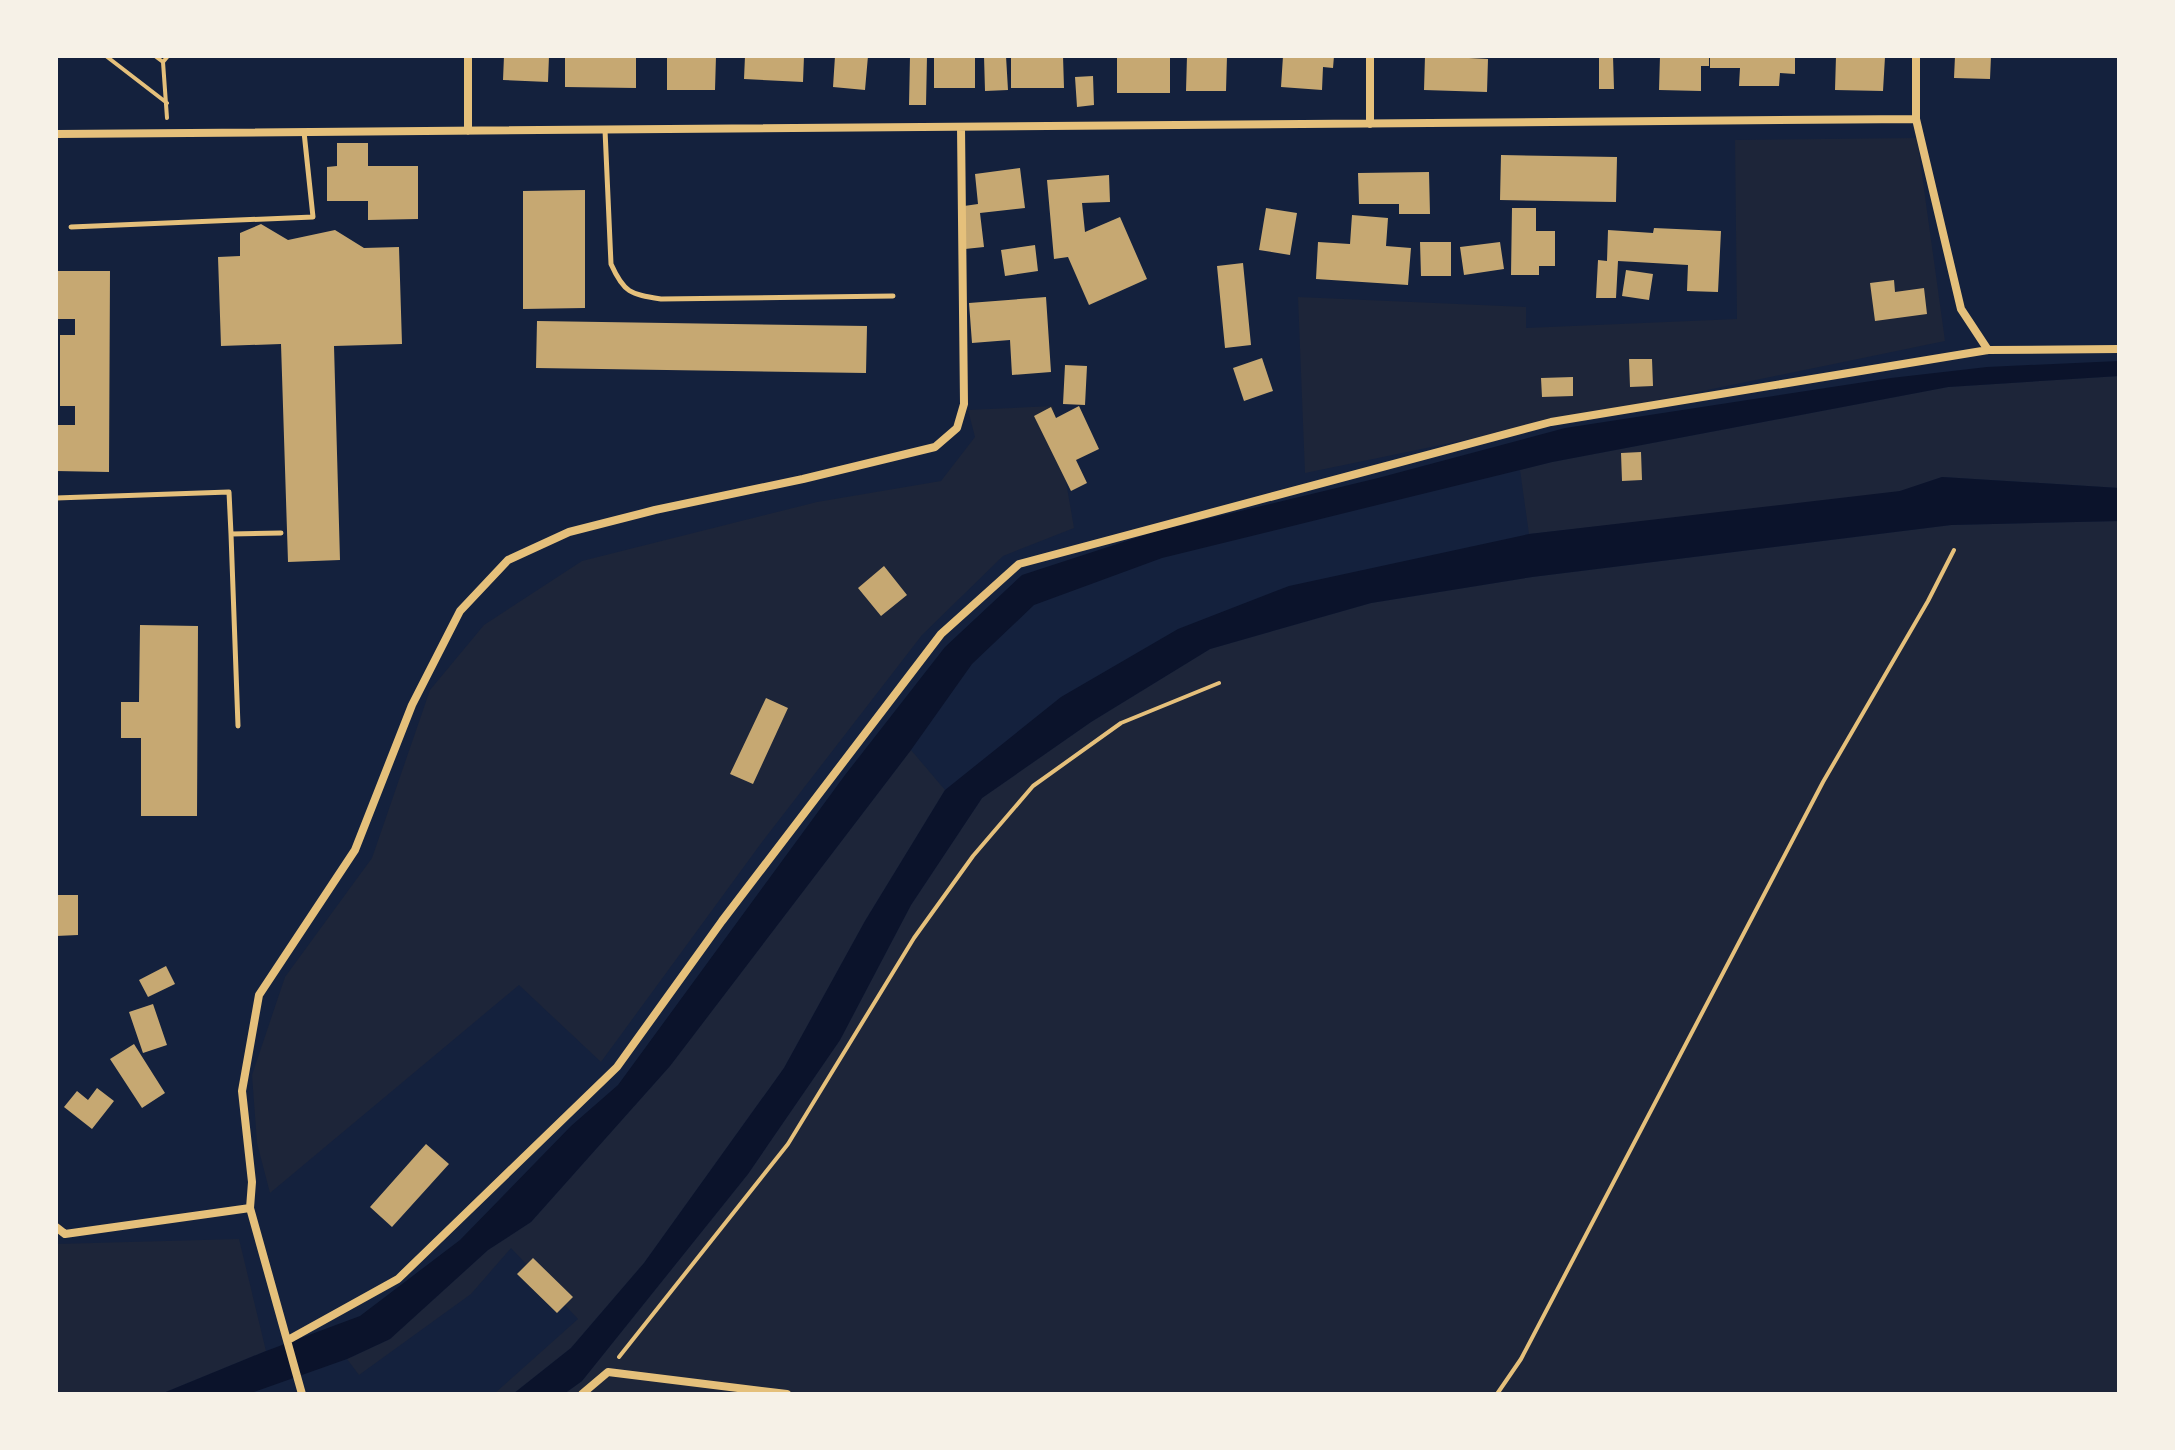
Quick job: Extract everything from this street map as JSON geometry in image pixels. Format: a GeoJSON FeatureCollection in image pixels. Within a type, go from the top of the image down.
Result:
{"type":"FeatureCollection","features":[{"type":"Feature","properties":{"kind":"street"},"geometry":{"type":"LineString","coordinates":[[468,56],[468,131]]}},
{"type":"Feature","properties":{"kind":"street"},"geometry":{"type":"LineString","coordinates":[[1370,56],[1370,124]]}},
{"type":"Feature","properties":{"kind":"street"},"geometry":{"type":"LineString","coordinates":[[1916,56],[1916,119],[1961,309],[1988,350]]}},
{"type":"Feature","properties":{"kind":"street"},"geometry":{"type":"LineString","coordinates":[[56,134],[1916,119]]}},
{"type":"Feature","properties":{"kind":"street"},"geometry":{"type":"LineString","coordinates":[[301,1389],[250,1208],[252,1182],[242,1091],[259,995],[355,850],[412,705],[460,611],[508,560],[569,532],[935,447],[957,428],[964,404],[961,127]]}},
{"type":"Feature","properties":{"kind":"street"},"geometry":{"type":"LineString","coordinates":[[288,1340],[398,1279],[617,1067],[722,921],[941,634],[1019,564],[1551,422],[1988,350],[2119,349]]}},
{"type":"Feature","properties":{"kind":"street"},"geometry":{"type":"LineString","coordinates":[[56,1227],[65,1234],[250,1208]]}},
{"type":"Feature","properties":{"kind":"street"},"geometry":{"type":"LineString","coordinates":[[582,1394],[608,1372],[787,1394]]}},
{"type":"Feature","properties":{"kind":"lane"},"geometry":{"type":"LineString","coordinates":[[605,130],[611,264],[620,284],[637,295],[661,299],[893,296]]}},
{"type":"Feature","properties":{"kind":"lane"},"geometry":{"type":"LineString","coordinates":[[71,227],[313,217],[304,132]]}},
{"type":"Feature","properties":{"kind":"lane"},"geometry":{"type":"LineString","coordinates":[[56,498],[229,492],[238,726]]}},
{"type":"Feature","properties":{"kind":"lane"},"geometry":{"type":"LineString","coordinates":[[231,534],[281,533]]}},
{"type":"Feature","properties":{"kind":"path"},"geometry":{"type":"LineString","coordinates":[[106,56],[167,103]]}},
{"type":"Feature","properties":{"kind":"path"},"geometry":{"type":"LineString","coordinates":[[155,56],[163,62]]}},
{"type":"Feature","properties":{"kind":"path"},"geometry":{"type":"LineString","coordinates":[[168,56],[163,62],[168,133]]}},
{"type":"Feature","properties":{"kind":"path"},"geometry":{"type":"LineString","coordinates":[[1497,1394],[1521,1359],[1823,782],[1928,601],[1954,550]]}},
{"type":"Feature","properties":{"kind":"path"},"geometry":{"type":"LineString","coordinates":[[608,1372],[788,1144],[914,938],[973,856],[1033,786],[1121,723],[1219,683]]}},
{"type":"Feature","properties":{"kind":"shaded area"},"geometry":{"type":"Polygon","coordinates":[[[1917,138],[1945,341],[1305,473],[1298,297],[1526,307],[1526,328],[1737,319],[1735,140],[1917,138]]]}},
{"type":"Feature","properties":{"kind":"shaded area"},"geometry":{"type":"Polygon","coordinates":[[[2119,361],[2119,376],[1948,387],[1552,462],[1162,558],[1034,605],[972,664],[911,750],[670,1066],[531,1222],[488,1250],[390,1339],[347,1359],[248,1394],[161,1394],[360,1316],[460,1240],[571,1126],[618,1085],[845,775],[945,647],[1022,575],[1157,531],[1378,478],[1565,428],[1891,378],[1987,367],[2119,361]]]}},
{"type":"Feature","properties":{"kind":"shaded area"},"geometry":{"type":"Polygon","coordinates":[[[2119,376],[2119,488],[1942,477],[1892,494],[1529,534],[1520,470],[1948,387],[2119,376]]]}},
{"type":"Feature","properties":{"kind":"shaded area"},"geometry":{"type":"Polygon","coordinates":[[[1053,406],[1074,528],[1003,556],[922,635],[762,842],[601,1062],[519,985],[270,1193],[257,1143],[252,1075],[285,977],[372,858],[430,690],[484,625],[582,561],[817,502],[941,481],[975,437],[968,410],[1053,406]]]}},
{"type":"Feature","properties":{"kind":"shaded area"},"geometry":{"type":"Polygon","coordinates":[[[1942,477],[2119,488],[2119,521],[1951,525],[1532,577],[1371,603],[1210,649],[1091,722],[982,798],[911,905],[840,1040],[748,1174],[582,1381],[564,1394],[513,1394],[571,1348],[644,1263],[784,1068],[865,921],[945,790],[1061,697],[1178,629],[1289,586],[1529,534],[1900,491],[1942,477]]]}},
{"type":"Feature","properties":{"kind":"shaded area"},"geometry":{"type":"Polygon","coordinates":[[[2119,521],[2119,1394],[564,1394],[582,1381],[748,1174],[840,1040],[911,905],[982,798],[1091,722],[1210,649],[1371,603],[1532,577],[1951,525],[2119,521]]]}},
{"type":"Feature","properties":{"kind":"shaded area"},"geometry":{"type":"Polygon","coordinates":[[[911,750],[945,790],[865,921],[784,1068],[644,1263],[571,1348],[513,1394],[494,1394],[578,1319],[511,1248],[471,1294],[359,1375],[347,1359],[390,1339],[488,1250],[531,1222],[670,1066],[911,750]]]}},
{"type":"Feature","properties":{"kind":"shaded area"},"geometry":{"type":"Polygon","coordinates":[[[239,1239],[266,1351],[161,1394],[56,1394],[56,1244],[239,1239]]]}},
{"type":"Feature","properties":{"kind":"building"},"geometry":{"type":"Polygon","coordinates":[[[504,56],[549,56],[548,82],[503,80],[504,56]]]}},
{"type":"Feature","properties":{"kind":"building"},"geometry":{"type":"Polygon","coordinates":[[[565,56],[636,56],[636,88],[565,87],[565,56]]]}},
{"type":"Feature","properties":{"kind":"building"},"geometry":{"type":"Polygon","coordinates":[[[667,56],[716,56],[715,90],[667,90],[667,56]]]}},
{"type":"Feature","properties":{"kind":"building"},"geometry":{"type":"Polygon","coordinates":[[[745,56],[804,56],[803,82],[744,79],[745,56]]]}},
{"type":"Feature","properties":{"kind":"building"},"geometry":{"type":"Polygon","coordinates":[[[835,56],[868,56],[865,90],[833,87],[835,56]]]}},
{"type":"Feature","properties":{"kind":"building"},"geometry":{"type":"Polygon","coordinates":[[[910,56],[927,56],[926,105],[909,105],[910,56]]]}},
{"type":"Feature","properties":{"kind":"building"},"geometry":{"type":"Polygon","coordinates":[[[984,56],[1006,56],[1008,90],[985,91],[984,56]]]}},
{"type":"Feature","properties":{"kind":"building"},"geometry":{"type":"Polygon","coordinates":[[[1011,56],[1063,56],[1064,88],[1011,88],[1011,56]]]}},
{"type":"Feature","properties":{"kind":"building"},"geometry":{"type":"Polygon","coordinates":[[[1117,56],[1170,56],[1170,93],[1117,93],[1117,56]]]}},
{"type":"Feature","properties":{"kind":"building"},"geometry":{"type":"Polygon","coordinates":[[[1187,56],[1227,56],[1226,91],[1186,91],[1187,56]]]}},
{"type":"Feature","properties":{"kind":"building"},"geometry":{"type":"Polygon","coordinates":[[[1283,56],[1334,56],[1333,68],[1323,67],[1322,90],[1281,87],[1283,56]]]}},
{"type":"Feature","properties":{"kind":"building"},"geometry":{"type":"Polygon","coordinates":[[[1425,56],[1488,59],[1487,92],[1424,90],[1425,56]]]}},
{"type":"Feature","properties":{"kind":"building"},"geometry":{"type":"Polygon","coordinates":[[[1599,56],[1613,56],[1614,89],[1599,89],[1599,56]]]}},
{"type":"Feature","properties":{"kind":"building"},"geometry":{"type":"Polygon","coordinates":[[[1660,56],[1709,56],[1709,66],[1701,66],[1701,91],[1659,90],[1660,56]]]}},
{"type":"Feature","properties":{"kind":"building"},"geometry":{"type":"Polygon","coordinates":[[[1710,56],[1795,56],[1795,74],[1780,73],[1779,86],[1739,86],[1740,68],[1710,68],[1710,56]]]}},
{"type":"Feature","properties":{"kind":"building"},"geometry":{"type":"Polygon","coordinates":[[[1836,56],[1885,57],[1883,91],[1835,90],[1836,56]]]}},
{"type":"Feature","properties":{"kind":"building"},"geometry":{"type":"Polygon","coordinates":[[[1955,56],[1991,56],[1990,79],[1954,78],[1955,56]]]}},
{"type":"Feature","properties":{"kind":"building"},"geometry":{"type":"Polygon","coordinates":[[[934,57],[975,57],[975,88],[934,88],[934,57]]]}},
{"type":"Feature","properties":{"kind":"building"},"geometry":{"type":"Polygon","coordinates":[[[1093,76],[1094,105],[1077,107],[1075,77],[1093,76]]]}},
{"type":"Feature","properties":{"kind":"building"},"geometry":{"type":"Polygon","coordinates":[[[337,143],[368,143],[368,166],[418,166],[418,219],[368,220],[368,201],[327,201],[327,167],[337,166],[337,143]]]}},
{"type":"Feature","properties":{"kind":"building"},"geometry":{"type":"Polygon","coordinates":[[[1501,155],[1617,157],[1616,202],[1500,200],[1501,155]]]}},
{"type":"Feature","properties":{"kind":"building"},"geometry":{"type":"Polygon","coordinates":[[[1020,168],[1025,208],[980,213],[984,247],[965,249],[964,206],[978,204],[975,174],[1020,168]]]}},
{"type":"Feature","properties":{"kind":"building"},"geometry":{"type":"Polygon","coordinates":[[[1429,172],[1430,214],[1399,214],[1399,204],[1359,204],[1358,173],[1429,172]]]}},
{"type":"Feature","properties":{"kind":"building"},"geometry":{"type":"Polygon","coordinates":[[[1109,175],[1110,202],[1082,203],[1085,232],[1120,217],[1147,279],[1089,305],[1068,257],[1054,259],[1047,180],[1109,175]]]}},
{"type":"Feature","properties":{"kind":"building"},"geometry":{"type":"Polygon","coordinates":[[[585,190],[585,308],[523,309],[523,191],[585,190]]]}},
{"type":"Feature","properties":{"kind":"building"},"geometry":{"type":"Polygon","coordinates":[[[1266,208],[1297,213],[1290,255],[1259,250],[1266,208]]]}},
{"type":"Feature","properties":{"kind":"building"},"geometry":{"type":"Polygon","coordinates":[[[1512,208],[1536,208],[1536,231],[1555,231],[1555,266],[1539,266],[1539,275],[1511,275],[1512,208]]]}},
{"type":"Feature","properties":{"kind":"building"},"geometry":{"type":"Polygon","coordinates":[[[1352,215],[1388,218],[1386,246],[1411,248],[1408,285],[1316,279],[1318,242],[1350,244],[1352,215]]]}},
{"type":"Feature","properties":{"kind":"building"},"geometry":{"type":"Polygon","coordinates":[[[261,224],[288,240],[335,230],[364,248],[399,247],[402,344],[334,346],[340,560],[288,562],[281,344],[221,346],[218,257],[240,256],[240,233],[261,224]]]}},
{"type":"Feature","properties":{"kind":"building"},"geometry":{"type":"Polygon","coordinates":[[[1654,228],[1721,231],[1718,292],[1687,291],[1688,265],[1618,261],[1616,298],[1596,298],[1598,260],[1607,261],[1608,230],[1653,233],[1654,228]]]}},
{"type":"Feature","properties":{"kind":"building"},"geometry":{"type":"Polygon","coordinates":[[[1420,242],[1451,242],[1451,276],[1421,276],[1420,242]]]}},
{"type":"Feature","properties":{"kind":"building"},"geometry":{"type":"Polygon","coordinates":[[[1500,242],[1504,269],[1464,275],[1460,247],[1500,242]]]}},
{"type":"Feature","properties":{"kind":"building"},"geometry":{"type":"Polygon","coordinates":[[[1035,245],[1038,271],[1005,276],[1001,250],[1035,245]]]}},
{"type":"Feature","properties":{"kind":"building"},"geometry":{"type":"Polygon","coordinates":[[[1243,263],[1251,345],[1225,348],[1217,266],[1243,263]]]}},
{"type":"Feature","properties":{"kind":"building"},"geometry":{"type":"Polygon","coordinates":[[[1626,270],[1653,274],[1649,300],[1622,296],[1626,270]]]}},
{"type":"Feature","properties":{"kind":"building"},"geometry":{"type":"Polygon","coordinates":[[[56,271],[110,271],[109,472],[56,471],[56,425],[75,425],[75,406],[60,406],[60,335],[75,335],[75,319],[56,319],[56,271]]]}},
{"type":"Feature","properties":{"kind":"building"},"geometry":{"type":"Polygon","coordinates":[[[1894,280],[1895,292],[1924,288],[1927,314],[1875,321],[1870,283],[1894,280]]]}},
{"type":"Feature","properties":{"kind":"building"},"geometry":{"type":"Polygon","coordinates":[[[1046,297],[1051,372],[1012,375],[1010,340],[972,343],[969,303],[1046,297]]]}},
{"type":"Feature","properties":{"kind":"building"},"geometry":{"type":"Polygon","coordinates":[[[537,321],[867,326],[866,373],[536,368],[537,321]]]}},
{"type":"Feature","properties":{"kind":"building"},"geometry":{"type":"Polygon","coordinates":[[[1262,358],[1273,391],[1244,401],[1233,368],[1262,358]]]}},
{"type":"Feature","properties":{"kind":"building"},"geometry":{"type":"Polygon","coordinates":[[[1629,359],[1652,359],[1653,386],[1630,387],[1629,359]]]}},
{"type":"Feature","properties":{"kind":"building"},"geometry":{"type":"Polygon","coordinates":[[[1065,365],[1087,366],[1085,405],[1063,404],[1065,365]]]}},
{"type":"Feature","properties":{"kind":"building"},"geometry":{"type":"Polygon","coordinates":[[[1573,377],[1573,396],[1542,397],[1541,378],[1573,377]]]}},
{"type":"Feature","properties":{"kind":"building"},"geometry":{"type":"Polygon","coordinates":[[[1079,406],[1099,449],[1076,460],[1087,483],[1071,491],[1034,416],[1051,407],[1056,418],[1079,406]]]}},
{"type":"Feature","properties":{"kind":"building"},"geometry":{"type":"Polygon","coordinates":[[[1641,452],[1642,480],[1622,481],[1621,453],[1641,452]]]}},
{"type":"Feature","properties":{"kind":"building"},"geometry":{"type":"Polygon","coordinates":[[[884,566],[907,595],[881,616],[858,588],[884,566]]]}},
{"type":"Feature","properties":{"kind":"building"},"geometry":{"type":"Polygon","coordinates":[[[140,625],[198,626],[197,816],[141,816],[141,738],[121,738],[121,702],[139,702],[140,625]]]}},
{"type":"Feature","properties":{"kind":"building"},"geometry":{"type":"Polygon","coordinates":[[[766,698],[788,708],[753,784],[730,774],[766,698]]]}},
{"type":"Feature","properties":{"kind":"building"},"geometry":{"type":"Polygon","coordinates":[[[56,895],[78,895],[78,935],[56,936],[56,895]]]}},
{"type":"Feature","properties":{"kind":"building"},"geometry":{"type":"Polygon","coordinates":[[[166,966],[175,984],[148,997],[139,980],[166,966]]]}},
{"type":"Feature","properties":{"kind":"building"},"geometry":{"type":"Polygon","coordinates":[[[153,1004],[167,1045],[143,1053],[129,1012],[153,1004]]]}},
{"type":"Feature","properties":{"kind":"building"},"geometry":{"type":"Polygon","coordinates":[[[134,1044],[165,1093],[142,1108],[110,1059],[134,1044]]]}},
{"type":"Feature","properties":{"kind":"building"},"geometry":{"type":"Polygon","coordinates":[[[97,1088],[114,1101],[92,1129],[64,1107],[77,1091],[88,1100],[97,1088]]]}},
{"type":"Feature","properties":{"kind":"building"},"geometry":{"type":"Polygon","coordinates":[[[426,1144],[449,1164],[392,1227],[370,1207],[426,1144]]]}},
{"type":"Feature","properties":{"kind":"building"},"geometry":{"type":"Polygon","coordinates":[[[533,1258],[573,1297],[557,1313],[517,1274],[533,1258]]]}}]}
